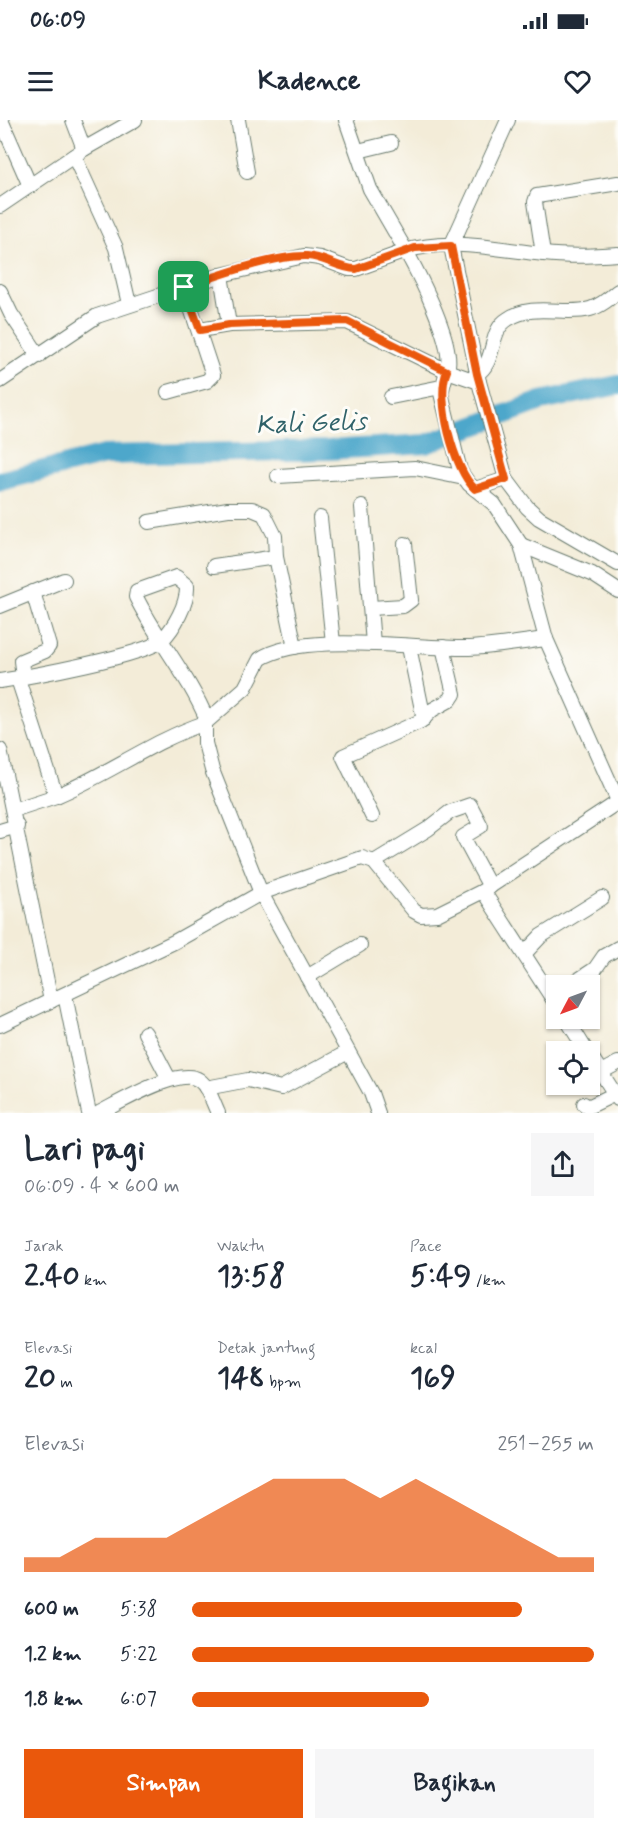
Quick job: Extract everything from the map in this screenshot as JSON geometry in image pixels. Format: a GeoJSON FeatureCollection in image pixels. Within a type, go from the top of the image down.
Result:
{"type":"FeatureCollection","features":[{"type":"Feature","properties":{"kind":"street"},"geometry":{"type":"LineString","coordinates":[[2,120],[30,186]]}},
{"type":"Feature","properties":{"kind":"street"},"geometry":{"type":"LineString","coordinates":[[73,120],[79,153],[116,248],[129,304]]}},
{"type":"Feature","properties":{"kind":"street"},"geometry":{"type":"LineString","coordinates":[[0,206],[79,153],[135,120]]}},
{"type":"Feature","properties":{"kind":"street"},"geometry":{"type":"LineString","coordinates":[[238,120],[247,172]]}},
{"type":"Feature","properties":{"kind":"street"},"geometry":{"type":"LineString","coordinates":[[0,1025],[174,942],[261,893],[362,858],[374,862],[414,911],[422,915],[437,914],[486,889],[618,802],[546,639],[521,546],[494,504],[462,475],[445,414],[441,387],[447,371],[448,358],[441,330],[430,300],[406,251],[370,189],[346,120]]}},
{"type":"Feature","properties":{"kind":"street"},"geometry":{"type":"LineString","coordinates":[[508,120],[451,246],[479,380],[504,473],[539,518],[618,564]]}},
{"type":"Feature","properties":{"kind":"street"},"geometry":{"type":"LineString","coordinates":[[358,151],[391,142]]}},
{"type":"Feature","properties":{"kind":"street"},"geometry":{"type":"LineString","coordinates":[[543,254],[535,202],[537,196],[618,183]]}},
{"type":"Feature","properties":{"kind":"street"},"geometry":{"type":"LineString","coordinates":[[0,381],[97,316],[221,275],[304,256],[321,258],[349,269],[356,269],[406,251],[451,246],[543,254],[590,256],[618,254]]}},
{"type":"Feature","properties":{"kind":"street"},"geometry":{"type":"LineString","coordinates":[[221,275],[229,325]]}},
{"type":"Feature","properties":{"kind":"street"},"geometry":{"type":"LineString","coordinates":[[168,392],[213,378],[200,330],[184,287]]}},
{"type":"Feature","properties":{"kind":"street"},"geometry":{"type":"LineString","coordinates":[[0,291],[11,314],[39,356]]}},
{"type":"Feature","properties":{"kind":"street"},"geometry":{"type":"LineString","coordinates":[[479,380],[491,356],[498,328],[507,319],[519,313],[533,311],[591,309],[618,291]]}},
{"type":"Feature","properties":{"kind":"street"},"geometry":{"type":"LineString","coordinates":[[200,330],[229,325],[347,321],[447,371],[479,380]]}},
{"type":"Feature","properties":{"kind":"street"},"geometry":{"type":"LineString","coordinates":[[392,397],[441,387]]}},
{"type":"Feature","properties":{"kind":"street"},"geometry":{"type":"LineString","coordinates":[[278,477],[415,468],[462,475]]}},
{"type":"Feature","properties":{"kind":"street"},"geometry":{"type":"LineString","coordinates":[[475,489],[504,473]]}},
{"type":"Feature","properties":{"kind":"street"},"geometry":{"type":"LineString","coordinates":[[362,507],[373,644]]}},
{"type":"Feature","properties":{"kind":"street"},"geometry":{"type":"LineString","coordinates":[[149,522],[228,509],[252,508],[264,514],[275,536],[276,557],[296,647]]}},
{"type":"Feature","properties":{"kind":"street"},"geometry":{"type":"LineString","coordinates":[[320,518],[333,642]]}},
{"type":"Feature","properties":{"kind":"street"},"geometry":{"type":"LineString","coordinates":[[371,608],[403,606],[411,600],[405,544]]}},
{"type":"Feature","properties":{"kind":"street"},"geometry":{"type":"LineString","coordinates":[[521,546],[592,574],[618,591]]}},
{"type":"Feature","properties":{"kind":"street"},"geometry":{"type":"LineString","coordinates":[[214,566],[276,557]]}},
{"type":"Feature","properties":{"kind":"street"},"geometry":{"type":"LineString","coordinates":[[0,681],[140,651],[161,641],[186,599],[187,586],[176,577],[156,583],[136,594],[161,641],[184,674],[206,722],[205,743],[212,771],[261,893],[371,1093],[378,1113]]}},
{"type":"Feature","properties":{"kind":"street"},"geometry":{"type":"LineString","coordinates":[[0,606],[64,580]]}},
{"type":"Feature","properties":{"kind":"street"},"geometry":{"type":"LineString","coordinates":[[33,592],[49,646],[47,650],[21,661],[20,678],[56,796]]}},
{"type":"Feature","properties":{"kind":"street"},"geometry":{"type":"LineString","coordinates":[[13,810],[84,784],[181,731],[206,722],[245,688],[260,659],[296,647],[333,642],[471,648],[546,639]]}},
{"type":"Feature","properties":{"kind":"street"},"geometry":{"type":"LineString","coordinates":[[409,646],[424,719]]}},
{"type":"Feature","properties":{"kind":"street"},"geometry":{"type":"LineString","coordinates":[[372,816],[343,756],[424,719],[432,710],[450,700],[454,694],[443,647]]}},
{"type":"Feature","properties":{"kind":"street"},"geometry":{"type":"LineString","coordinates":[[0,750],[51,1001]]}},
{"type":"Feature","properties":{"kind":"street"},"geometry":{"type":"LineString","coordinates":[[374,862],[428,829],[450,812],[470,805],[486,823],[459,831],[486,889],[524,954],[546,985]]}},
{"type":"Feature","properties":{"kind":"street"},"geometry":{"type":"LineString","coordinates":[[0,831],[17,826]]}},
{"type":"Feature","properties":{"kind":"street"},"geometry":{"type":"LineString","coordinates":[[524,954],[541,936],[602,898]]}},
{"type":"Feature","properties":{"kind":"street"},"geometry":{"type":"LineString","coordinates":[[307,977],[360,945]]}},
{"type":"Feature","properties":{"kind":"street"},"geometry":{"type":"LineString","coordinates":[[586,975],[595,969],[604,956],[618,948]]}},
{"type":"Feature","properties":{"kind":"street"},"geometry":{"type":"LineString","coordinates":[[65,995],[89,1113]]}},
{"type":"Feature","properties":{"kind":"street"},"geometry":{"type":"LineString","coordinates":[[145,1033],[169,1079]]}},
{"type":"Feature","properties":{"kind":"street"},"geometry":{"type":"LineString","coordinates":[[206,1088],[248,1080],[281,1088],[348,1052]]}},
{"type":"Feature","properties":{"kind":"street"},"geometry":{"type":"LineString","coordinates":[[584,1104],[594,1106],[617,1096],[601,1072],[618,1063]]}},
{"type":"Feature","properties":{"kind":"street"},"geometry":{"type":"LineString","coordinates":[[99,1113],[169,1079],[192,1077],[206,1088],[218,1113]]}},
{"type":"Feature","properties":{"kind":"waterway","name":"Kali Gelis"},"geometry":{"type":"LineString","coordinates":[[0,481],[104,455],[327,450],[426,444],[541,401],[618,385]]}},
{"type":"Feature","properties":{"kind":"route"},"geometry":{"type":"LineString","coordinates":[[451,246],[477,374],[506,479],[475,489],[460,471],[441,393],[447,371],[347,321],[229,325],[200,330],[184,287],[221,275],[304,256],[321,258],[349,269],[356,269],[415,248],[451,246]]}}]}
